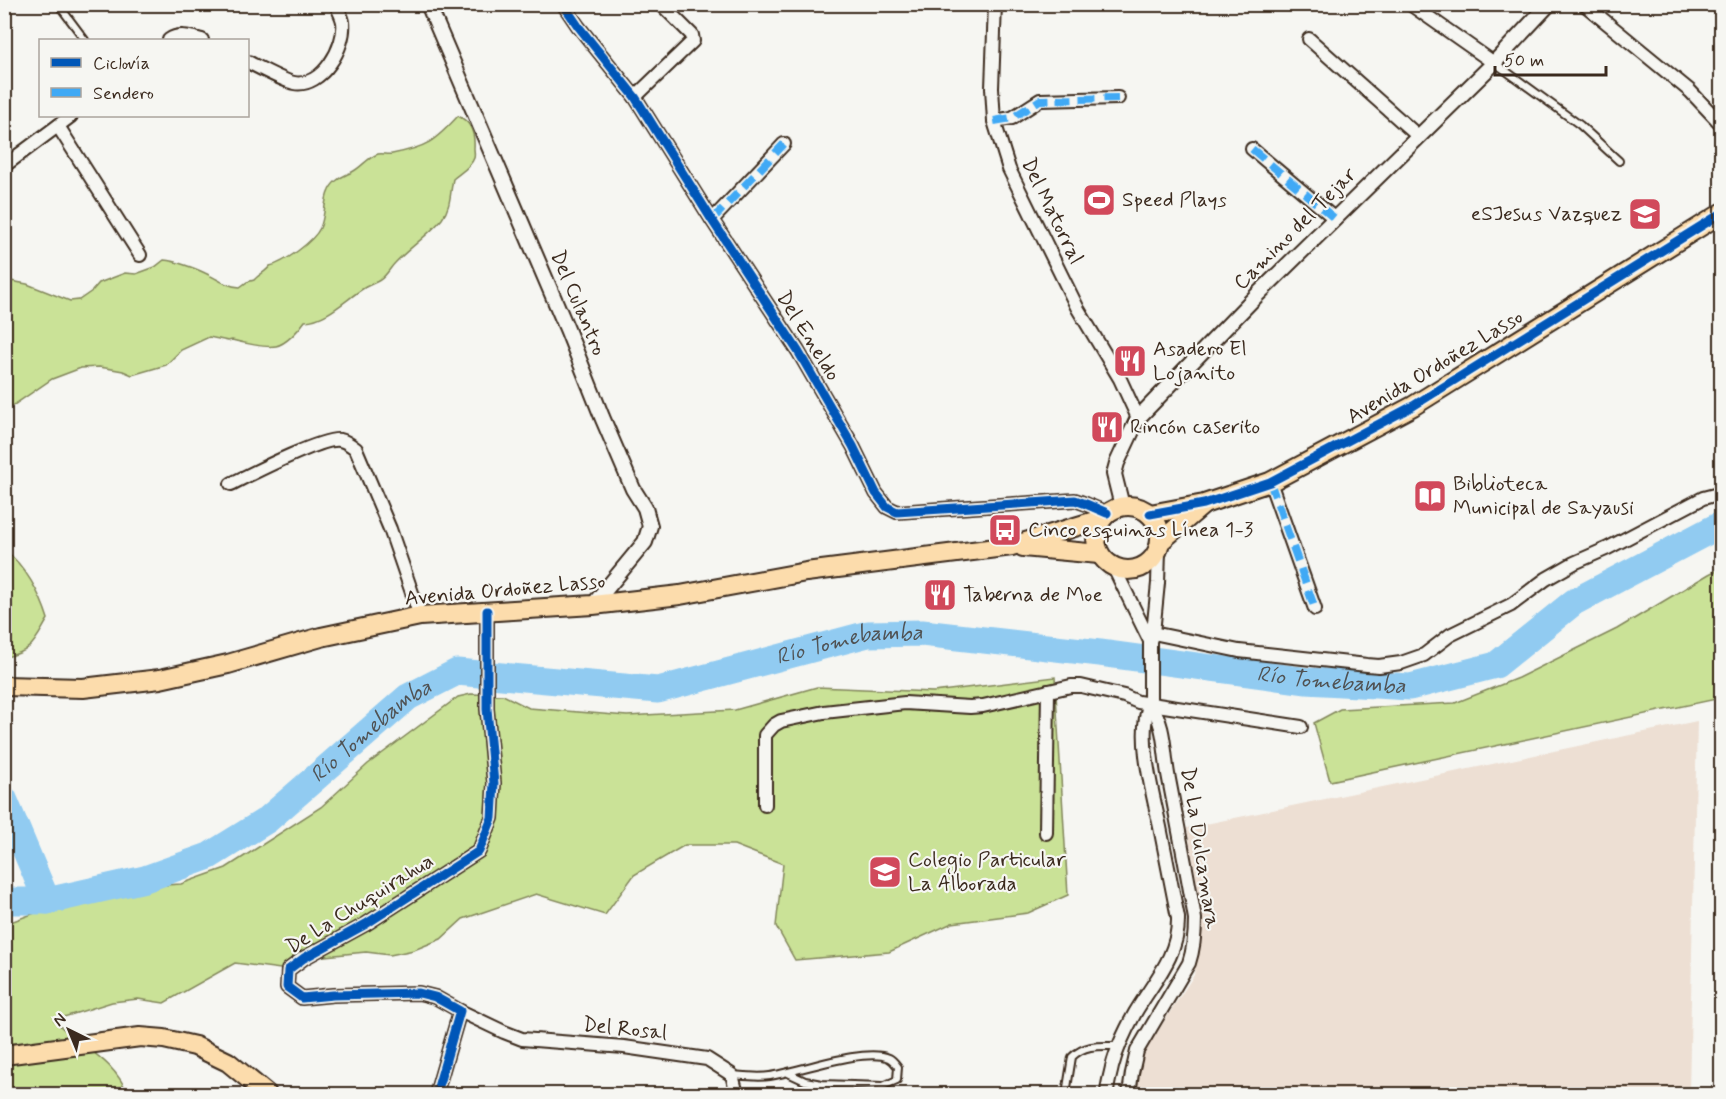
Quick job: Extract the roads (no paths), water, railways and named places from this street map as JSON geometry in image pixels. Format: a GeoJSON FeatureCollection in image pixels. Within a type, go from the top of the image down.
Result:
{"type":"FeatureCollection","features":[{"type":"Feature","properties":{"kind":"main road","name":"Avenida Ordoñez Lasso"},"geometry":{"type":"LineString","coordinates":[[1150,514],[1204,504],[1270,482],[1413,406],[1722,213]]}},
{"type":"Feature","properties":{"kind":"main road","name":"Avenida Ordoñez Lasso"},"geometry":{"type":"LineString","coordinates":[[1159,546],[1204,504]]}},
{"type":"Feature","properties":{"kind":"main road"},"geometry":{"type":"LineString","coordinates":[[1132,506],[1142,508],[1150,514],[1160,532],[1159,546],[1152,560],[1131,571],[1122,571],[1105,562],[1099,554],[1095,537],[1110,513],[1132,506]]}},
{"type":"Feature","properties":{"kind":"main road","name":"Avenida Ordoñez Lasso"},"geometry":{"type":"LineString","coordinates":[[4,686],[83,688],[160,679],[228,664],[321,637],[420,616],[592,605],[680,595],[806,572],[1012,546],[1110,513]]}},
{"type":"Feature","properties":{"kind":"main road","name":"Avenida Ordoñez Lasso"},"geometry":{"type":"LineString","coordinates":[[1012,546],[1099,554]]}},
{"type":"Feature","properties":{"kind":"main road"},"geometry":{"type":"LineString","coordinates":[[4,1055],[140,1037],[164,1039],[195,1046],[228,1062],[267,1095]]}},
{"type":"Feature","properties":{"kind":"street"},"geometry":{"type":"LineString","coordinates":[[249,62],[294,83],[313,81],[333,61],[341,42],[343,22],[336,4]]}},
{"type":"Feature","properties":{"kind":"street","name":"Del Culantro"},"geometry":{"type":"LineString","coordinates":[[428,4],[633,489],[645,508],[650,525],[645,542],[592,605]]}},
{"type":"Feature","properties":{"kind":"street","name":"Del Eneldo"},"geometry":{"type":"LineString","coordinates":[[563,4],[635,97],[798,351],[853,446],[876,493],[887,507],[897,512],[1075,501],[1110,513]]}},
{"type":"Feature","properties":{"kind":"street"},"geometry":{"type":"LineString","coordinates":[[635,97],[693,41],[692,35],[661,4]]}},
{"type":"Feature","properties":{"kind":"street","name":"Del Matorral"},"geometry":{"type":"LineString","coordinates":[[995,4],[992,88],[994,121],[1008,170],[1078,309],[1120,379],[1138,418]]}},
{"type":"Feature","properties":{"kind":"street"},"geometry":{"type":"LineString","coordinates":[[1410,4],[1494,63]]}},
{"type":"Feature","properties":{"kind":"street","name":"Camino del Tejar"},"geometry":{"type":"LineString","coordinates":[[1110,513],[1117,463],[1138,418],[1334,218],[1494,63],[1549,4]]}},
{"type":"Feature","properties":{"kind":"street"},"geometry":{"type":"LineString","coordinates":[[1584,4],[1690,91],[1722,125]]}},
{"type":"Feature","properties":{"kind":"street"},"geometry":{"type":"LineString","coordinates":[[171,39],[188,36],[198,39]]}},
{"type":"Feature","properties":{"kind":"street"},"geometry":{"type":"LineString","coordinates":[[1309,39],[1418,136]]}},
{"type":"Feature","properties":{"kind":"street"},"geometry":{"type":"LineString","coordinates":[[994,121],[1012,118],[1040,100],[1118,98]]}},
{"type":"Feature","properties":{"kind":"street"},"geometry":{"type":"LineString","coordinates":[[4,166],[70,117]]}},
{"type":"Feature","properties":{"kind":"street"},"geometry":{"type":"LineString","coordinates":[[58,126],[140,255]]}},
{"type":"Feature","properties":{"kind":"street"},"geometry":{"type":"LineString","coordinates":[[712,220],[784,144]]}},
{"type":"Feature","properties":{"kind":"street"},"geometry":{"type":"LineString","coordinates":[[1252,149],[1334,218]]}},
{"type":"Feature","properties":{"kind":"street"},"geometry":{"type":"LineString","coordinates":[[231,484],[320,442],[338,439],[347,442],[356,449],[390,529],[420,616]]}},
{"type":"Feature","properties":{"kind":"street"},"geometry":{"type":"LineString","coordinates":[[1270,482],[1315,609]]}},
{"type":"Feature","properties":{"kind":"street"},"geometry":{"type":"LineString","coordinates":[[1150,639],[1367,665],[1401,663],[1424,655],[1461,629],[1511,605],[1546,579],[1574,563],[1608,548],[1703,498],[1722,493]]}},
{"type":"Feature","properties":{"kind":"street","name":"De La Dulcamara"},"geometry":{"type":"LineString","coordinates":[[1107,1095],[1117,1046],[1136,1011],[1166,966],[1178,932],[1178,918],[1151,781],[1144,723],[1150,700],[1150,639],[1158,583],[1159,546]]}},
{"type":"Feature","properties":{"kind":"street","name":"De La Dulcamara"},"geometry":{"type":"LineString","coordinates":[[1114,568],[1150,639]]}},
{"type":"Feature","properties":{"kind":"street","name":"De La Chuquirahua"},"geometry":{"type":"LineString","coordinates":[[460,1011],[435,996],[419,993],[302,998],[287,987],[288,970],[304,958],[366,924],[479,851],[492,818],[494,783],[487,709],[487,611]]}},
{"type":"Feature","properties":{"kind":"street"},"geometry":{"type":"LineString","coordinates":[[765,805],[765,735],[781,721],[824,712],[904,703],[970,708],[1071,686],[1081,686],[1301,727]]}},
{"type":"Feature","properties":{"kind":"street"},"geometry":{"type":"LineString","coordinates":[[1046,833],[1048,691]]}},
{"type":"Feature","properties":{"kind":"street","name":"De La Dulcamara"},"geometry":{"type":"LineString","coordinates":[[1129,1095],[1137,1051],[1190,963],[1195,936],[1195,919],[1160,721],[1150,700]]}},
{"type":"Feature","properties":{"kind":"street"},"geometry":{"type":"LineString","coordinates":[[436,1095],[460,1011]]}},
{"type":"Feature","properties":{"kind":"street","name":"Del Rosal"},"geometry":{"type":"LineString","coordinates":[[460,1011],[522,1039],[624,1047],[707,1059],[732,1075]]}},
{"type":"Feature","properties":{"kind":"street"},"geometry":{"type":"LineString","coordinates":[[732,1075],[737,1095]]}},
{"type":"Feature","properties":{"kind":"lane"},"geometry":{"type":"LineString","coordinates":[[58,4],[84,39]]}},
{"type":"Feature","properties":{"kind":"lane"},"geometry":{"type":"LineString","coordinates":[[1494,63],[1580,125],[1619,161]]}},
{"type":"Feature","properties":{"kind":"lane"},"geometry":{"type":"LineString","coordinates":[[1066,1095],[1072,1057],[1082,1049],[1089,1047],[1117,1046]]}},
{"type":"Feature","properties":{"kind":"lane","name":"Del Rosal"},"geometry":{"type":"LineString","coordinates":[[732,1075],[767,1077],[802,1068],[867,1055],[881,1055],[892,1059],[898,1067],[897,1080],[883,1086],[822,1084],[805,1081],[788,1072]]}},
{"type":"Feature","properties":{"kind":"waterway","name":"Río Tomebamba"},"geometry":{"type":"LineString","coordinates":[[4,901],[47,901],[145,879],[209,856],[267,820],[408,697],[457,672],[658,690],[868,634],[922,633],[1100,653],[1307,681],[1410,687],[1496,665],[1574,602],[1722,524]]}},
{"type":"Feature","properties":{"kind":"waterway"},"geometry":{"type":"LineString","coordinates":[[4,799],[47,901]]}},
{"type":"Feature","properties":{"kind":"place","name":"Speed Plays"},"geometry":{"type":"Point","coordinates":[1099,200]}},
{"type":"Feature","properties":{"kind":"place","name":"eSJesus Vazquez"},"geometry":{"type":"Point","coordinates":[1645,214]}},
{"type":"Feature","properties":{"kind":"place","name":"Asadero El Lojanito"},"geometry":{"type":"Point","coordinates":[1130,361]}},
{"type":"Feature","properties":{"kind":"place","name":"Rincón caserito"},"geometry":{"type":"Point","coordinates":[1107,427]}},
{"type":"Feature","properties":{"kind":"place","name":"Biblioteca Municipal de Sayausi"},"geometry":{"type":"Point","coordinates":[1430,496]}},
{"type":"Feature","properties":{"kind":"place","name":"Cinco esquinas Línea 1-3"},"geometry":{"type":"Point","coordinates":[1005,530]}},
{"type":"Feature","properties":{"kind":"place","name":"Taberna de Moe"},"geometry":{"type":"Point","coordinates":[940,595]}},
{"type":"Feature","properties":{"kind":"place","name":"Colegio Particular La Alborada"},"geometry":{"type":"Point","coordinates":[885,872]}}]}
